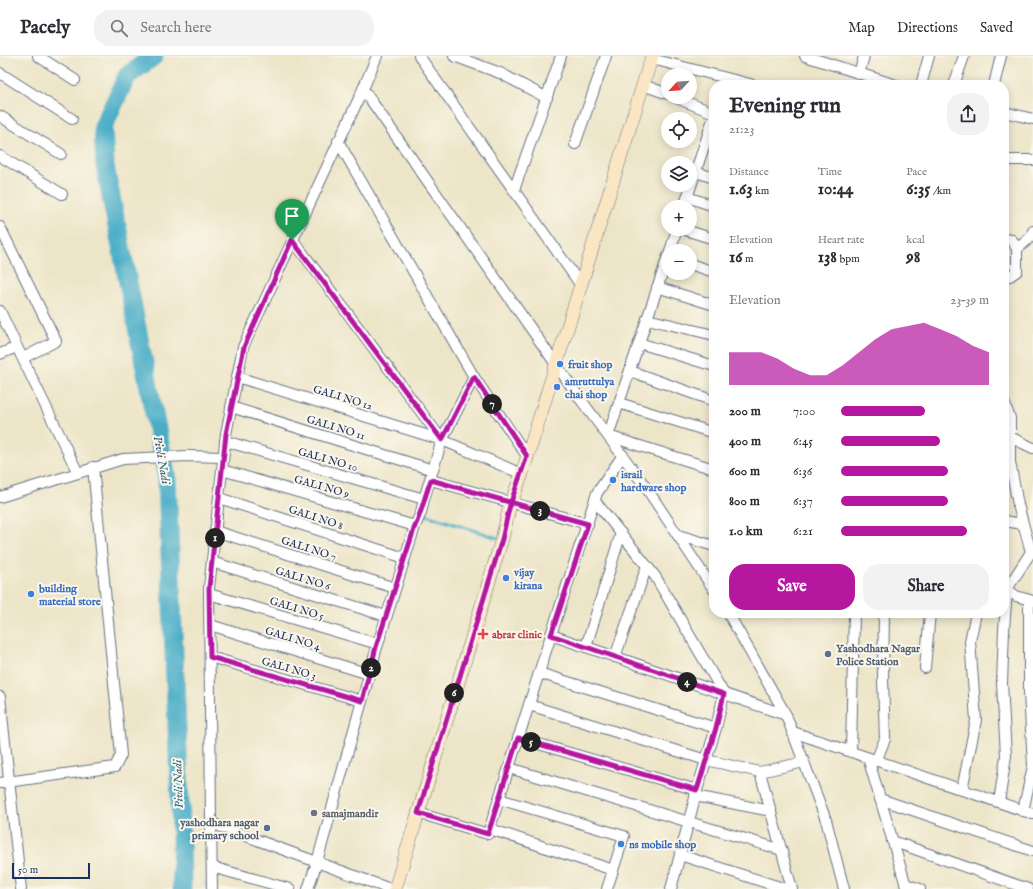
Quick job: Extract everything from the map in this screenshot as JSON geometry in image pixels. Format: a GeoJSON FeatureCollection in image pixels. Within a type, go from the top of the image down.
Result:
{"type":"FeatureCollection","features":[{"type":"Feature","properties":{"kind":"street"},"geometry":{"type":"LineString","coordinates":[[38,56],[76,80]]}},
{"type":"Feature","properties":{"kind":"street"},"geometry":{"type":"LineString","coordinates":[[212,889],[209,594],[223,457],[231,407],[244,347],[377,56]]}},
{"type":"Feature","properties":{"kind":"street"},"geometry":{"type":"LineString","coordinates":[[419,56],[580,284]]}},
{"type":"Feature","properties":{"kind":"street"},"geometry":{"type":"LineString","coordinates":[[454,56],[500,73],[547,98]]}},
{"type":"Feature","properties":{"kind":"street"},"geometry":{"type":"LineString","coordinates":[[514,190],[561,56]]}},
{"type":"Feature","properties":{"kind":"street"},"geometry":{"type":"LineString","coordinates":[[575,144],[606,56]]}},
{"type":"Feature","properties":{"kind":"street"},"geometry":{"type":"LineString","coordinates":[[805,56],[879,80]]}},
{"type":"Feature","properties":{"kind":"street"},"geometry":{"type":"LineString","coordinates":[[859,74],[864,56]]}},
{"type":"Feature","properties":{"kind":"street"},"geometry":{"type":"LineString","coordinates":[[922,80],[929,56]]}},
{"type":"Feature","properties":{"kind":"street"},"geometry":{"type":"LineString","coordinates":[[956,80],[964,56]]}},
{"type":"Feature","properties":{"kind":"street"},"geometry":{"type":"LineString","coordinates":[[995,80],[1001,56]]}},
{"type":"Feature","properties":{"kind":"street"},"geometry":{"type":"LineString","coordinates":[[395,889],[511,502],[522,474],[652,57],[736,80]]}},
{"type":"Feature","properties":{"kind":"street"},"geometry":{"type":"LineString","coordinates":[[0,73],[72,119]]}},
{"type":"Feature","properties":{"kind":"street"},"geometry":{"type":"LineString","coordinates":[[643,85],[661,91]]}},
{"type":"Feature","properties":{"kind":"street"},"geometry":{"type":"LineString","coordinates":[[363,89],[581,400],[645,486],[709,582]]}},
{"type":"Feature","properties":{"kind":"street"},"geometry":{"type":"LineString","coordinates":[[690,104],[709,112]]}},
{"type":"Feature","properties":{"kind":"street"},"geometry":{"type":"LineString","coordinates":[[1009,113],[1033,119]]}},
{"type":"Feature","properties":{"kind":"street"},"geometry":{"type":"LineString","coordinates":[[0,116],[61,154]]}},
{"type":"Feature","properties":{"kind":"street"},"geometry":{"type":"LineString","coordinates":[[697,169],[709,130]]}},
{"type":"Feature","properties":{"kind":"street"},"geometry":{"type":"LineString","coordinates":[[338,141],[474,377],[527,456]]}},
{"type":"Feature","properties":{"kind":"street"},"geometry":{"type":"LineString","coordinates":[[0,156],[62,194]]}},
{"type":"Feature","properties":{"kind":"street"},"geometry":{"type":"LineString","coordinates":[[1009,160],[1033,160]]}},
{"type":"Feature","properties":{"kind":"street"},"geometry":{"type":"LineString","coordinates":[[697,172],[709,176]]}},
{"type":"Feature","properties":{"kind":"street"},"geometry":{"type":"LineString","coordinates":[[687,200],[690,192]]}},
{"type":"Feature","properties":{"kind":"street"},"geometry":{"type":"LineString","coordinates":[[688,197],[709,204]]}},
{"type":"Feature","properties":{"kind":"street"},"geometry":{"type":"LineString","coordinates":[[0,227],[56,341],[23,358]]}},
{"type":"Feature","properties":{"kind":"street"},"geometry":{"type":"LineString","coordinates":[[1018,249],[1031,237],[1033,231]]}},
{"type":"Feature","properties":{"kind":"street"},"geometry":{"type":"LineString","coordinates":[[697,234],[709,237]]}},
{"type":"Feature","properties":{"kind":"street"},"geometry":{"type":"LineString","coordinates":[[292,240],[442,440]]}},
{"type":"Feature","properties":{"kind":"street"},"geometry":{"type":"LineString","coordinates":[[1009,240],[1012,240],[1018,249],[1016,271],[1009,276]]}},
{"type":"Feature","properties":{"kind":"street"},"geometry":{"type":"LineString","coordinates":[[697,266],[709,270]]}},
{"type":"Feature","properties":{"kind":"street"},"geometry":{"type":"LineString","coordinates":[[608,436],[661,278]]}},
{"type":"Feature","properties":{"kind":"street"},"geometry":{"type":"LineString","coordinates":[[658,287],[709,303]]}},
{"type":"Feature","properties":{"kind":"street"},"geometry":{"type":"LineString","coordinates":[[0,311],[78,473]]}},
{"type":"Feature","properties":{"kind":"street"},"geometry":{"type":"LineString","coordinates":[[647,319],[709,334]]}},
{"type":"Feature","properties":{"kind":"street"},"geometry":{"type":"LineString","coordinates":[[639,343],[709,364]]}},
{"type":"Feature","properties":{"kind":"street"},"geometry":{"type":"LineString","coordinates":[[0,354],[17,347]]}},
{"type":"Feature","properties":{"kind":"street"},"geometry":{"type":"LineString","coordinates":[[630,371],[709,399]]}},
{"type":"Feature","properties":{"kind":"street","name":"GALI NO 12"},"geometry":{"type":"LineString","coordinates":[[237,377],[442,440],[522,474]]}},
{"type":"Feature","properties":{"kind":"street"},"geometry":{"type":"LineString","coordinates":[[308,889],[317,862],[386,616],[415,526],[421,513],[442,440],[474,377]]}},
{"type":"Feature","properties":{"kind":"street"},"geometry":{"type":"LineString","coordinates":[[619,403],[709,431]]}},
{"type":"Feature","properties":{"kind":"street","name":"GALI NO 11"},"geometry":{"type":"LineString","coordinates":[[231,407],[511,502],[588,524]]}},
{"type":"Feature","properties":{"kind":"street"},"geometry":{"type":"LineString","coordinates":[[608,436],[709,467]]}},
{"type":"Feature","properties":{"kind":"street"},"geometry":{"type":"LineString","coordinates":[[1009,438],[1033,448]]}},
{"type":"Feature","properties":{"kind":"street","name":"GALI NO 10"},"geometry":{"type":"LineString","coordinates":[[225,441],[424,499]]}},
{"type":"Feature","properties":{"kind":"street"},"geometry":{"type":"LineString","coordinates":[[1009,454],[1018,505],[1031,552],[1009,582]]}},
{"type":"Feature","properties":{"kind":"street"},"geometry":{"type":"LineString","coordinates":[[418,813],[488,834],[597,493],[622,455]]}},
{"type":"Feature","properties":{"kind":"street"},"geometry":{"type":"LineString","coordinates":[[0,498],[93,467],[123,459],[187,456],[223,457]]}},
{"type":"Feature","properties":{"kind":"street"},"geometry":{"type":"LineString","coordinates":[[4,783],[115,767],[121,755],[93,467]]}},
{"type":"Feature","properties":{"kind":"street","name":"GALI NO 9"},"geometry":{"type":"LineString","coordinates":[[222,470],[415,526]]}},
{"type":"Feature","properties":{"kind":"street","name":"GALI NO 8"},"geometry":{"type":"LineString","coordinates":[[219,498],[405,558]]}},
{"type":"Feature","properties":{"kind":"street"},"geometry":{"type":"LineString","coordinates":[[595,501],[655,576],[724,694],[671,889]]}},
{"type":"Feature","properties":{"kind":"street"},"geometry":{"type":"LineString","coordinates":[[1009,522],[1023,524]]}},
{"type":"Feature","properties":{"kind":"street","name":"GALI NO 7"},"geometry":{"type":"LineString","coordinates":[[215,531],[395,588]]}},
{"type":"Feature","properties":{"kind":"street"},"geometry":{"type":"LineString","coordinates":[[586,647],[621,533]]}},
{"type":"Feature","properties":{"kind":"street"},"geometry":{"type":"LineString","coordinates":[[678,535],[709,544]]}},
{"type":"Feature","properties":{"kind":"street","name":"GALI NO 6"},"geometry":{"type":"LineString","coordinates":[[212,562],[386,616]]}},
{"type":"Feature","properties":{"kind":"street"},"geometry":{"type":"LineString","coordinates":[[615,657],[647,566]]}},
{"type":"Feature","properties":{"kind":"street"},"geometry":{"type":"LineString","coordinates":[[793,732],[1028,812],[1033,766],[1029,692],[1031,601],[1016,596],[1009,591]]}},
{"type":"Feature","properties":{"kind":"street","name":"GALI NO 5"},"geometry":{"type":"LineString","coordinates":[[209,594],[378,644]]}},
{"type":"Feature","properties":{"kind":"street"},"geometry":{"type":"LineString","coordinates":[[731,618],[786,716],[793,732],[826,820],[844,889]]}},
{"type":"Feature","properties":{"kind":"street"},"geometry":{"type":"LineString","coordinates":[[851,752],[854,618]]}},
{"type":"Feature","properties":{"kind":"street"},"geometry":{"type":"LineString","coordinates":[[884,618],[883,680],[885,739],[872,759],[880,799],[906,886],[920,889]]}},
{"type":"Feature","properties":{"kind":"street"},"geometry":{"type":"LineString","coordinates":[[926,668],[930,618]]}},
{"type":"Feature","properties":{"kind":"street"},"geometry":{"type":"LineString","coordinates":[[962,790],[976,720],[970,641],[975,618]]}},
{"type":"Feature","properties":{"kind":"street"},"geometry":{"type":"LineString","coordinates":[[999,802],[1006,756],[1002,683],[1004,618]]}},
{"type":"Feature","properties":{"kind":"street","name":"GALI NO 4"},"geometry":{"type":"LineString","coordinates":[[210,625],[369,674]]}},
{"type":"Feature","properties":{"kind":"street"},"geometry":{"type":"LineString","coordinates":[[551,635],[786,716]]}},
{"type":"Feature","properties":{"kind":"street","name":"GALI NO 3"},"geometry":{"type":"LineString","coordinates":[[210,657],[362,701]]}},
{"type":"Feature","properties":{"kind":"street"},"geometry":{"type":"LineString","coordinates":[[539,673],[716,728]]}},
{"type":"Feature","properties":{"kind":"street"},"geometry":{"type":"LineString","coordinates":[[0,697],[4,783],[21,889]]}},
{"type":"Feature","properties":{"kind":"street"},"geometry":{"type":"LineString","coordinates":[[529,705],[706,760],[760,772],[804,762]]}},
{"type":"Feature","properties":{"kind":"street"},"geometry":{"type":"LineString","coordinates":[[518,738],[696,793],[771,811]]}},
{"type":"Feature","properties":{"kind":"street"},"geometry":{"type":"LineString","coordinates":[[509,768],[782,850]]}},
{"type":"Feature","properties":{"kind":"street"},"geometry":{"type":"LineString","coordinates":[[760,772],[792,889]]}},
{"type":"Feature","properties":{"kind":"street"},"geometry":{"type":"LineString","coordinates":[[499,799],[624,836],[606,889]]}},
{"type":"Feature","properties":{"kind":"street"},"geometry":{"type":"LineString","coordinates":[[880,799],[1033,851]]}},
{"type":"Feature","properties":{"kind":"street"},"geometry":{"type":"LineString","coordinates":[[211,823],[390,889]]}},
{"type":"Feature","properties":{"kind":"street"},"geometry":{"type":"LineString","coordinates":[[490,829],[612,870]]}},
{"type":"Feature","properties":{"kind":"street"},"geometry":{"type":"LineString","coordinates":[[892,841],[1028,889]]}},
{"type":"Feature","properties":{"kind":"street"},"geometry":{"type":"LineString","coordinates":[[680,856],[786,889]]}},
{"type":"Feature","properties":{"kind":"street"},"geometry":{"type":"LineString","coordinates":[[212,867],[290,889]]}},
{"type":"Feature","properties":{"kind":"waterway","name":"Pivli Nadi"},"geometry":{"type":"LineString","coordinates":[[154,56],[127,76],[103,127],[105,166],[167,479],[181,828],[182,889]]}},
{"type":"Feature","properties":{"kind":"waterway"},"geometry":{"type":"LineString","coordinates":[[423,514],[498,538]]}},
{"type":"Feature","properties":{"kind":"place","name":"fruit shop"},"geometry":{"type":"Point","coordinates":[560,364]}},
{"type":"Feature","properties":{"kind":"place","name":"amruttulya chai shop"},"geometry":{"type":"Point","coordinates":[557,387]}},
{"type":"Feature","properties":{"kind":"place","name":"israil hardware shop"},"geometry":{"type":"Point","coordinates":[613,480]}},
{"type":"Feature","properties":{"kind":"place","name":"vijay kirana"},"geometry":{"type":"Point","coordinates":[506,578]}},
{"type":"Feature","properties":{"kind":"place","name":"building material store"},"geometry":{"type":"Point","coordinates":[31,594]}},
{"type":"Feature","properties":{"kind":"place","name":"abrar clinic"},"geometry":{"type":"Point","coordinates":[483,634]}},
{"type":"Feature","properties":{"kind":"place","name":"Yashodhara Nagar Police Station"},"geometry":{"type":"Point","coordinates":[828,654]}},
{"type":"Feature","properties":{"kind":"place","name":"samajmandir"},"geometry":{"type":"Point","coordinates":[314,813]}},
{"type":"Feature","properties":{"kind":"place","name":"yashodhara nagar primary school"},"geometry":{"type":"Point","coordinates":[267,828]}},
{"type":"Feature","properties":{"kind":"place","name":"ns mobile shop"},"geometry":{"type":"Point","coordinates":[621,844]}},
{"type":"Feature","properties":{"kind":"route"},"geometry":{"type":"LineString","coordinates":[[292,240],[244,347],[226,434],[209,588],[210,657],[362,701],[376,647],[431,480],[511,502],[588,524],[551,635],[724,694],[716,728],[697,790],[518,738],[488,834],[418,813],[502,539],[510,505],[511,502],[522,474],[527,456],[474,377],[442,440],[292,240]]}}]}
